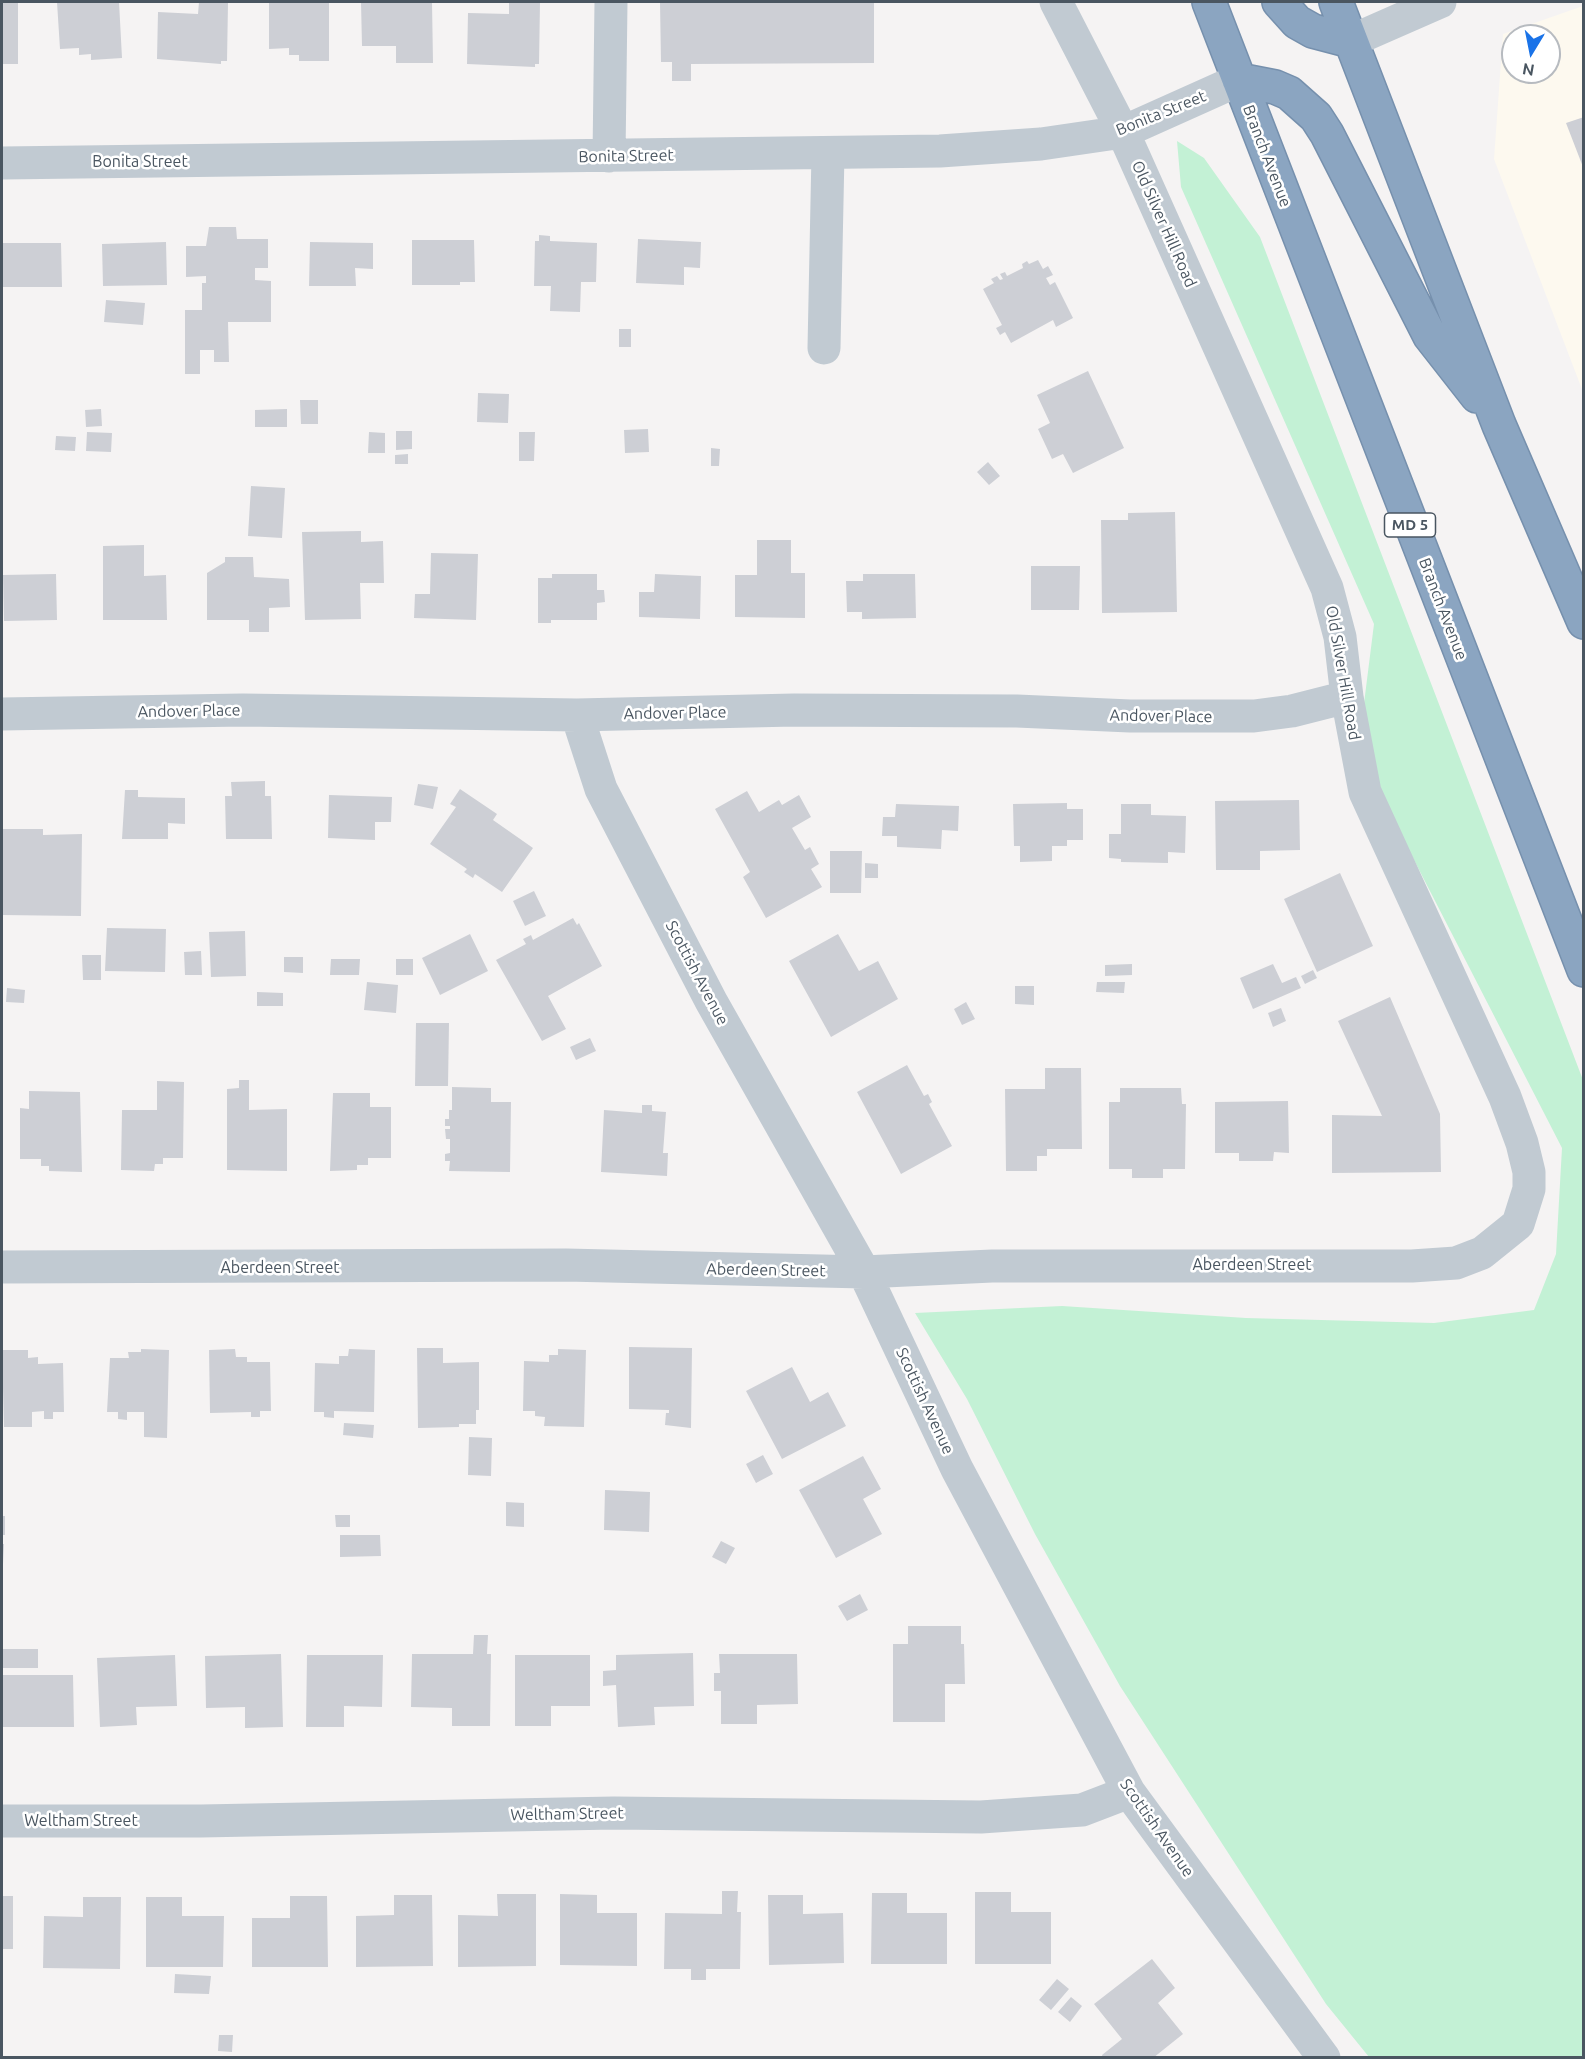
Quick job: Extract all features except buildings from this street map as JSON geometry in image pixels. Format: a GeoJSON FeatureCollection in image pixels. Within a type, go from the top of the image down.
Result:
{"type":"FeatureCollection","features":[{"type":"Feature","properties":{"kind":"highway","name":"Branch Avenue"},"geometry":{"type":"LineString","coordinates":[[1209,2],[1584,970]]}},
{"type":"Feature","properties":{"kind":"highway"},"geometry":{"type":"LineString","coordinates":[[1280,2],[1297,22],[1313,32],[1351,41]]}},
{"type":"Feature","properties":{"kind":"highway","name":"Branch Avenue"},"geometry":{"type":"LineString","coordinates":[[1336,2],[1500,425],[1584,622]]}},
{"type":"Feature","properties":{"kind":"highway","name":"Branch Avenue"},"geometry":{"type":"LineString","coordinates":[[1239,80],[1275,87],[1289,93],[1316,117],[1327,134],[1430,336],[1500,425]]}},
{"type":"Feature","properties":{"kind":"street"},"geometry":{"type":"LineString","coordinates":[[609,156],[610,2]]}},
{"type":"Feature","properties":{"kind":"street","name":"Old Silver Hill Road"},"geometry":{"type":"LineString","coordinates":[[1056,2],[1123,132],[1328,588],[1340,637],[1347,697],[1365,792],[1505,1097],[1522,1143],[1529,1172],[1529,1189],[1518,1224]]}},
{"type":"Feature","properties":{"kind":"street"},"geometry":{"type":"LineString","coordinates":[[1351,41],[1440,2]]}},
{"type":"Feature","properties":{"kind":"street","name":"Bonita Street"},"geometry":{"type":"LineString","coordinates":[[2,163],[940,151],[1041,144],[1123,132],[1239,80]]}},
{"type":"Feature","properties":{"kind":"street"},"geometry":{"type":"LineString","coordinates":[[824,348],[828,153]]}},
{"type":"Feature","properties":{"kind":"street","name":"Andover Place"},"geometry":{"type":"LineString","coordinates":[[2,714],[243,710],[577,716],[818,710],[1254,716],[1292,711],[1347,697]]}},
{"type":"Feature","properties":{"kind":"street","name":"Scottish Avenue"},"geometry":{"type":"LineString","coordinates":[[577,716],[607,800],[711,1001],[864,1272],[957,1469],[1129,1792],[1324,2058]]}},
{"type":"Feature","properties":{"kind":"street","name":"Aberdeen Street"},"geometry":{"type":"LineString","coordinates":[[2,1268],[566,1265],[864,1272],[992,1266],[1412,1266],[1456,1263],[1482,1253],[1518,1224]]}},
{"type":"Feature","properties":{"kind":"street","name":"Weltham Street"},"geometry":{"type":"LineString","coordinates":[[2,1821],[201,1821],[615,1813],[981,1817],[1082,1810],[1129,1792]]}},
{"type":"Feature","properties":{"kind":"shaded area"},"geometry":{"type":"Polygon","coordinates":[[[1583,6],[1583,392],[1494,159],[1501,62],[1501,84],[1561,84],[1561,24],[1532,24],[1583,6]]]}},
{"type":"Feature","properties":{"kind":"green space"},"geometry":{"type":"Polygon","coordinates":[[[1177,141],[1204,158],[1260,237],[1583,1080],[1583,2057],[1369,2057],[1326,2004],[1120,1686],[1035,1534],[967,1399],[915,1313],[1062,1306],[1246,1318],[1434,1323],[1534,1310],[1556,1254],[1562,1148],[1358,751],[1374,624],[1181,187],[1177,141]]]}}]}
